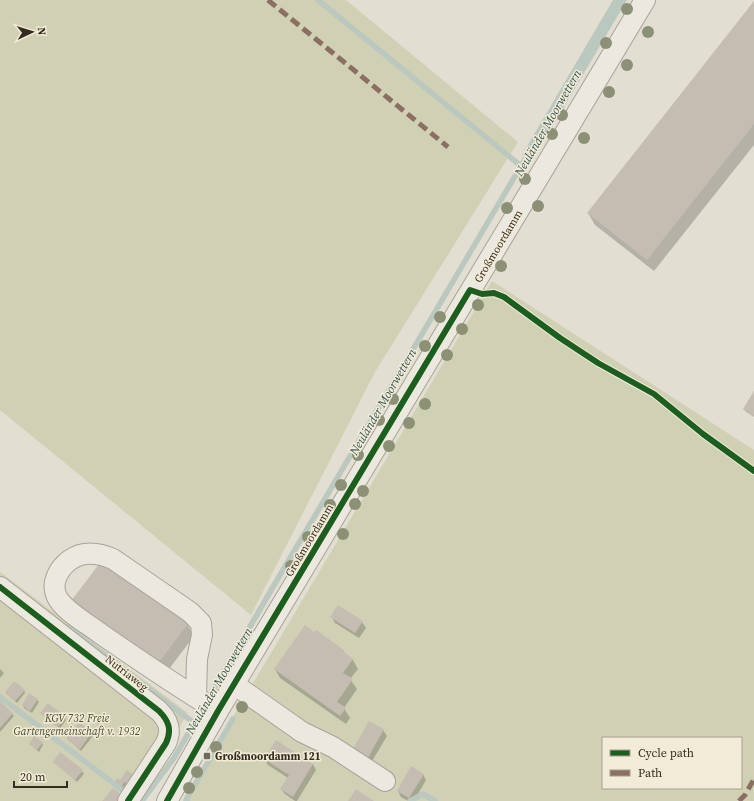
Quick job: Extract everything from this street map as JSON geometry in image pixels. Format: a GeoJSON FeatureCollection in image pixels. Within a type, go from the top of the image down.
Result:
{"type":"FeatureCollection","features":[{"type":"Feature","properties":{"kind":"street","name":"Großmoordamm"},"geometry":{"type":"LineString","coordinates":[[167,801],[206,704],[235,685],[645,0]]}},
{"type":"Feature","properties":{"kind":"street"},"geometry":{"type":"LineString","coordinates":[[101,553],[113,559],[190,612],[201,624],[202,635],[197,659],[206,704],[164,678],[70,611],[57,596],[54,580],[61,568],[71,559],[84,554],[101,553]]}},
{"type":"Feature","properties":{"kind":"street","name":"Nutriaweg"},"geometry":{"type":"LineString","coordinates":[[0,588],[164,716],[169,727],[168,738],[130,798]]}},
{"type":"Feature","properties":{"kind":"street"},"geometry":{"type":"LineString","coordinates":[[235,685],[302,732],[332,747],[386,781]]}},
{"type":"Feature","properties":{"kind":"green space"},"geometry":{"type":"Polygon","coordinates":[[[0,0],[346,0],[518,142],[375,372],[251,615],[0,410],[0,0]]]}},
{"type":"Feature","properties":{"kind":"green space"},"geometry":{"type":"Polygon","coordinates":[[[492,281],[754,450],[754,801],[183,801],[492,281]]]}},
{"type":"Feature","properties":{"kind":"green space","name":"KGV 732 Freie Gartengemeinschaft v. 1932"},"geometry":{"type":"Polygon","coordinates":[[[0,572],[188,713],[135,801],[0,801],[0,572]]]}},
{"type":"Feature","properties":{"kind":"water"},"geometry":{"type":"Polygon","coordinates":[[[613,0],[627,0],[535,156],[522,155],[613,0]]]}},
{"type":"Feature","properties":{"kind":"building"},"geometry":{"type":"Polygon","coordinates":[[[754,1],[754,124],[647,260],[587,213],[754,1]]]}},
{"type":"Feature","properties":{"kind":"building"},"geometry":{"type":"Polygon","coordinates":[[[754,391],[754,416],[743,409],[754,391]]]}},
{"type":"Feature","properties":{"kind":"building"},"geometry":{"type":"Polygon","coordinates":[[[103,559],[188,624],[156,666],[71,601],[103,559]]]}},
{"type":"Feature","properties":{"kind":"building"},"geometry":{"type":"Polygon","coordinates":[[[338,605],[363,621],[355,633],[330,617],[338,605]]]}},
{"type":"Feature","properties":{"kind":"building"},"geometry":{"type":"Polygon","coordinates":[[[305,625],[314,632],[316,630],[344,650],[343,651],[353,659],[343,673],[353,679],[337,702],[346,708],[340,716],[274,669],[305,625]]]}},
{"type":"Feature","properties":{"kind":"building"},"geometry":{"type":"Polygon","coordinates":[[[14,681],[25,690],[15,701],[5,692],[14,681]]]}},
{"type":"Feature","properties":{"kind":"building"},"geometry":{"type":"Polygon","coordinates":[[[29,693],[38,699],[30,711],[22,705],[29,693]]]}},
{"type":"Feature","properties":{"kind":"building"},"geometry":{"type":"Polygon","coordinates":[[[0,701],[13,713],[0,728],[0,701]]]}},
{"type":"Feature","properties":{"kind":"building"},"geometry":{"type":"Polygon","coordinates":[[[48,703],[66,717],[58,727],[40,713],[48,703]]]}},
{"type":"Feature","properties":{"kind":"building"},"geometry":{"type":"Polygon","coordinates":[[[369,721],[384,729],[368,758],[353,749],[369,721]]]}},
{"type":"Feature","properties":{"kind":"building"},"geometry":{"type":"Polygon","coordinates":[[[79,722],[92,732],[80,749],[66,739],[79,722]]]}},
{"type":"Feature","properties":{"kind":"building"},"geometry":{"type":"Polygon","coordinates":[[[34,736],[43,742],[37,750],[29,744],[34,736]]]}},
{"type":"Feature","properties":{"kind":"building"},"geometry":{"type":"Polygon","coordinates":[[[276,740],[313,764],[293,797],[280,789],[289,775],[264,759],[276,740]]]}},
{"type":"Feature","properties":{"kind":"building"},"geometry":{"type":"Polygon","coordinates":[[[60,752],[83,770],[75,780],[53,762],[60,752]]]}},
{"type":"Feature","properties":{"kind":"building"},"geometry":{"type":"Polygon","coordinates":[[[411,766],[424,774],[409,798],[397,791],[411,766]]]}},
{"type":"Feature","properties":{"kind":"building"},"geometry":{"type":"Polygon","coordinates":[[[127,770],[135,776],[129,785],[124,782],[122,786],[115,781],[117,778],[120,780],[127,770]]]}},
{"type":"Feature","properties":{"kind":"building"},"geometry":{"type":"Polygon","coordinates":[[[113,788],[122,795],[118,801],[102,801],[113,788]]]}},
{"type":"Feature","properties":{"kind":"building"},"geometry":{"type":"Polygon","coordinates":[[[356,789],[374,801],[348,801],[356,789]]]}},
{"type":"Feature","properties":{"kind":"waterway"},"geometry":{"type":"LineString","coordinates":[[318,0],[521,166]]}},
{"type":"Feature","properties":{"kind":"waterway","name":"Neuländer Moorwettern"},"geometry":{"type":"LineString","coordinates":[[142,801],[174,758],[531,149]]}},
{"type":"Feature","properties":{"kind":"waterway"},"geometry":{"type":"LineString","coordinates":[[67,627],[194,723]]}},
{"type":"Feature","properties":{"kind":"waterway"},"geometry":{"type":"LineString","coordinates":[[0,697],[129,795]]}},
{"type":"Feature","properties":{"kind":"waterway"},"geometry":{"type":"LineString","coordinates":[[187,801],[186,800],[233,719]]}},
{"type":"Feature","properties":{"kind":"waterway"},"geometry":{"type":"LineString","coordinates":[[410,801],[423,794],[435,801]]}},
{"type":"Feature","properties":{"kind":"marked path"},"geometry":{"type":"LineString","coordinates":[[268,0],[448,147]]}},
{"type":"Feature","properties":{"kind":"marked path"},"geometry":{"type":"LineString","coordinates":[[739,801],[745,795],[754,779]]}},
{"type":"Feature","properties":{"kind":"cycle path"},"geometry":{"type":"LineString","coordinates":[[167,801],[218,711],[470,290],[482,294],[494,293],[504,297],[560,338],[598,363],[654,394],[703,434],[754,471]]}},
{"type":"Feature","properties":{"kind":"cycle path"},"geometry":{"type":"LineString","coordinates":[[0,587],[159,711],[165,718],[169,730],[166,743],[128,801]]}},
{"type":"Feature","properties":{"kind":"place","name":"Großmoordamm 121"},"geometry":{"type":"Point","coordinates":[207,756]}}]}
